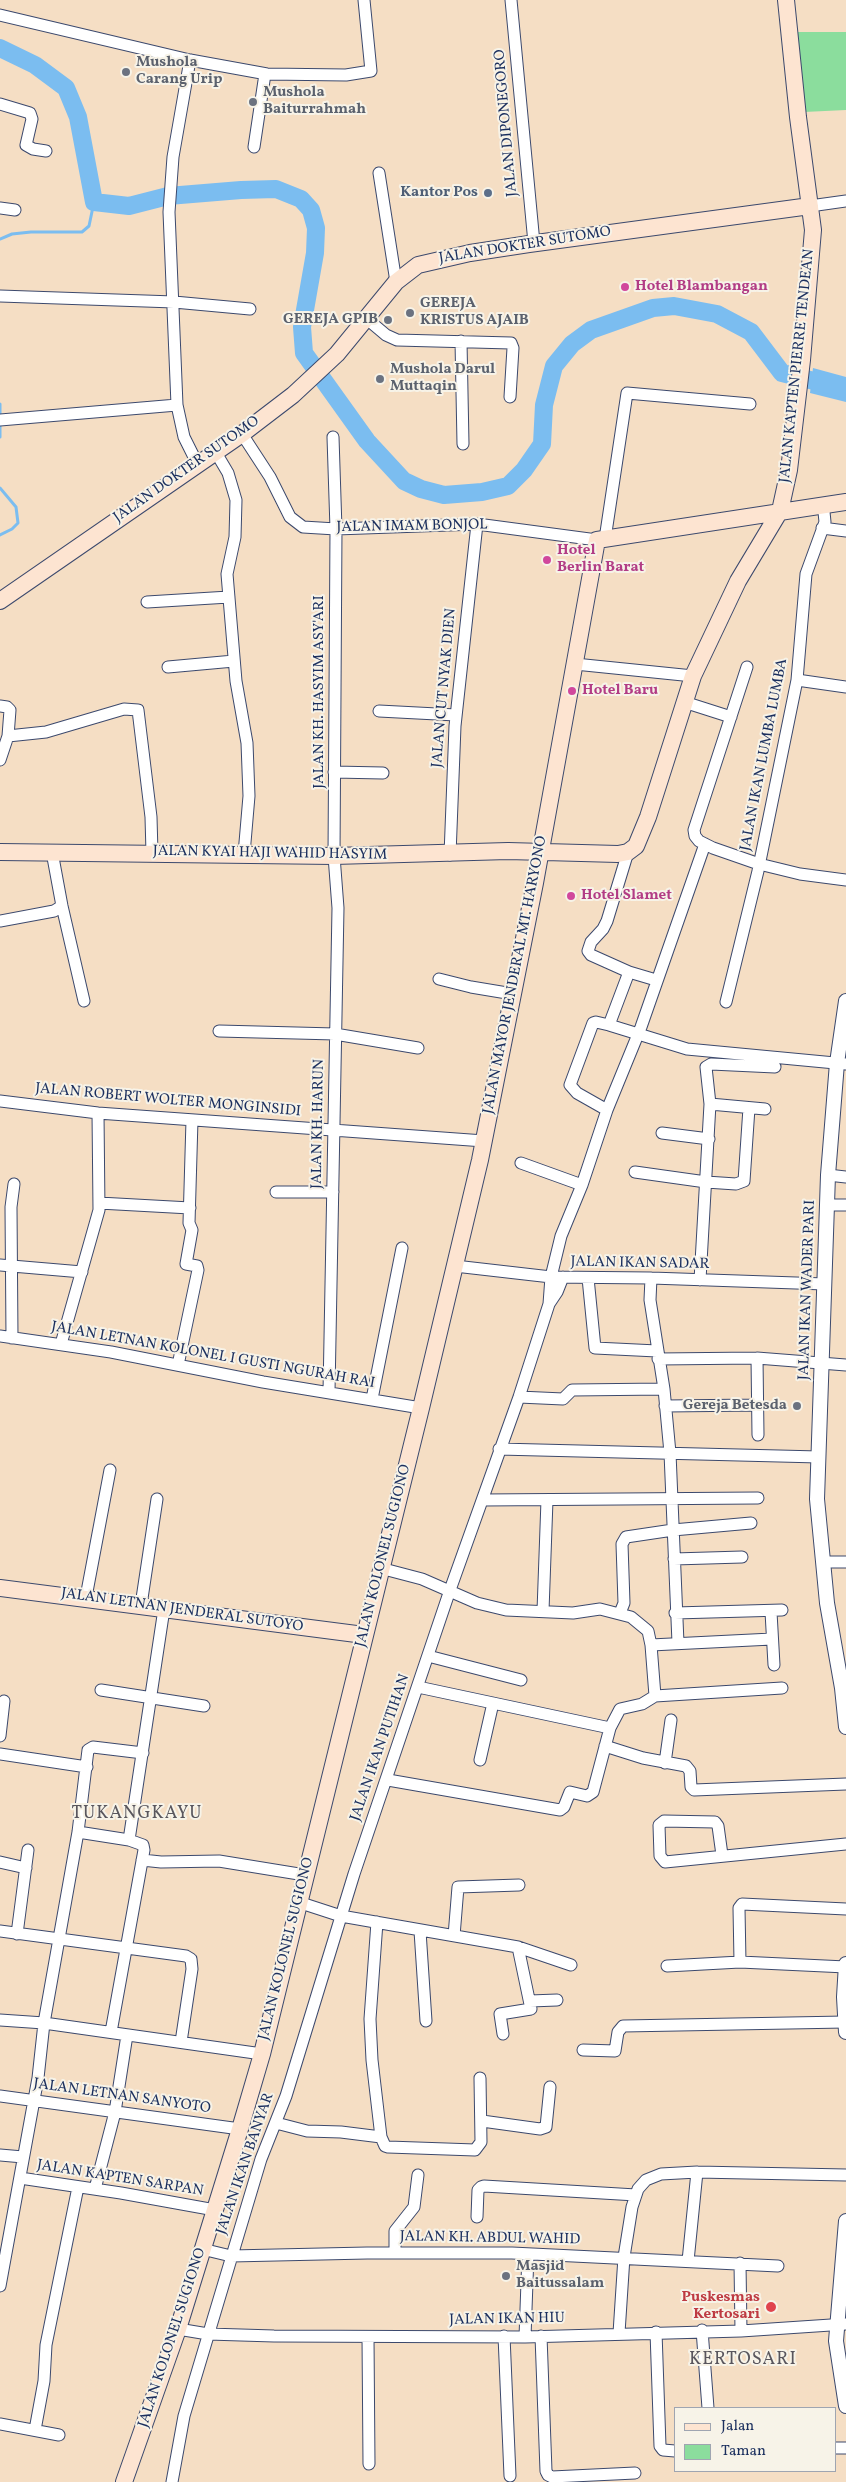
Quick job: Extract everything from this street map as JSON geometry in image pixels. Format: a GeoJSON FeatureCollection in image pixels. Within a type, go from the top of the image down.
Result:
{"type":"FeatureCollection","features":[{"type":"Feature","properties":{"kind":"main road","name":"JALAN KAPTEN PIERRE TENDEAN"},"geometry":{"type":"LineString","coordinates":[[628,852],[636,846],[642,832],[693,676],[745,567],[780,511],[791,460],[813,230],[798,117],[786,0]]}},
{"type":"Feature","properties":{"kind":"main road","name":"JALAN DOKTER SUTOMO"},"geometry":{"type":"LineString","coordinates":[[0,601],[197,463],[242,434],[293,395],[337,354],[367,320],[396,282],[411,269],[427,262],[534,243],[810,206]]}},
{"type":"Feature","properties":{"kind":"main road","name":"JALAN IMAM BONJOL"},"geometry":{"type":"LineString","coordinates":[[601,539],[846,502]]}},
{"type":"Feature","properties":{"kind":"main road","name":"JALAN MAYOR JENDERAL MT. HARYONO"},"geometry":{"type":"LineString","coordinates":[[421,1408],[484,1141],[541,851],[575,664],[601,539]]}},
{"type":"Feature","properties":{"kind":"main road","name":"JALAN KYAI HAJI WAHID HASYIM"},"geometry":{"type":"LineString","coordinates":[[0,852],[334,856],[541,851]]}},
{"type":"Feature","properties":{"kind":"main road"},"geometry":{"type":"LineString","coordinates":[[541,851],[618,854],[628,852]]}},
{"type":"Feature","properties":{"kind":"main road","name":"JALAN KOLONEL SUGIONO"},"geometry":{"type":"LineString","coordinates":[[124,2482],[178,2329],[262,2054],[380,1568],[421,1408]]}},
{"type":"Feature","properties":{"kind":"main road","name":"JALAN LETNAN JENDERAL SUTOYO"},"geometry":{"type":"LineString","coordinates":[[0,1588],[86,1597],[364,1635]]}},
{"type":"Feature","properties":{"kind":"street"},"geometry":{"type":"LineString","coordinates":[[0,15],[190,60],[265,74],[346,75],[370,73],[364,0]]}},
{"type":"Feature","properties":{"kind":"street","name":"JALAN DIPONEGORO"},"geometry":{"type":"LineString","coordinates":[[510,0],[534,243]]}},
{"type":"Feature","properties":{"kind":"street"},"geometry":{"type":"LineString","coordinates":[[190,60],[170,182],[169,212],[178,405],[184,437],[197,463]]}},
{"type":"Feature","properties":{"kind":"street"},"geometry":{"type":"LineString","coordinates":[[254,146],[265,74]]}},
{"type":"Feature","properties":{"kind":"street"},"geometry":{"type":"LineString","coordinates":[[0,104],[30,113],[32,119],[26,145],[33,149],[46,151]]}},
{"type":"Feature","properties":{"kind":"street"},"geometry":{"type":"LineString","coordinates":[[379,173],[396,282]]}},
{"type":"Feature","properties":{"kind":"street"},"geometry":{"type":"LineString","coordinates":[[810,206],[846,201]]}},
{"type":"Feature","properties":{"kind":"street"},"geometry":{"type":"LineString","coordinates":[[0,208],[15,210]]}},
{"type":"Feature","properties":{"kind":"street"},"geometry":{"type":"LineString","coordinates":[[0,296],[66,300],[174,302],[250,309]]}},
{"type":"Feature","properties":{"kind":"street"},"geometry":{"type":"LineString","coordinates":[[367,320],[386,335],[397,340],[512,344],[510,397]]}},
{"type":"Feature","properties":{"kind":"street"},"geometry":{"type":"LineString","coordinates":[[461,341],[463,444]]}},
{"type":"Feature","properties":{"kind":"street"},"geometry":{"type":"LineString","coordinates":[[601,539],[627,393],[750,404]]}},
{"type":"Feature","properties":{"kind":"street"},"geometry":{"type":"LineString","coordinates":[[4,420],[178,405]]}},
{"type":"Feature","properties":{"kind":"street","name":"JALAN IMAM BONJOL"},"geometry":{"type":"LineString","coordinates":[[242,434],[270,477],[290,516],[296,523],[303,526],[336,529],[477,524],[601,539]]}},
{"type":"Feature","properties":{"kind":"street","name":"JALAN KH. HASYIM ASY'ARI"},"geometry":{"type":"LineString","coordinates":[[333,438],[336,529],[334,856]]}},
{"type":"Feature","properties":{"kind":"street"},"geometry":{"type":"LineString","coordinates":[[216,451],[228,473],[236,500],[235,537],[227,574],[234,662],[245,724],[248,762],[244,854]]}},
{"type":"Feature","properties":{"kind":"street","name":"JALAN IKAN LUMBA LUMBA"},"geometry":{"type":"LineString","coordinates":[[726,1002],[759,864],[797,680],[806,574],[825,515],[821,506]]}},
{"type":"Feature","properties":{"kind":"street","name":"JALAN CUT NYAK DIEN"},"geometry":{"type":"LineString","coordinates":[[450,854],[456,715],[477,524]]}},
{"type":"Feature","properties":{"kind":"street"},"geometry":{"type":"LineString","coordinates":[[822,528],[846,531]]}},
{"type":"Feature","properties":{"kind":"street"},"geometry":{"type":"LineString","coordinates":[[147,602],[229,597]]}},
{"type":"Feature","properties":{"kind":"street"},"geometry":{"type":"LineString","coordinates":[[168,667],[234,662]]}},
{"type":"Feature","properties":{"kind":"street"},"geometry":{"type":"LineString","coordinates":[[575,664],[693,676]]}},
{"type":"Feature","properties":{"kind":"street"},"geometry":{"type":"LineString","coordinates":[[747,667],[694,830],[696,838],[705,844],[759,864],[800,874],[846,880]]}},
{"type":"Feature","properties":{"kind":"street"},"geometry":{"type":"LineString","coordinates":[[797,680],[846,687]]}},
{"type":"Feature","properties":{"kind":"street"},"geometry":{"type":"LineString","coordinates":[[684,702],[731,717]]}},
{"type":"Feature","properties":{"kind":"street"},"geometry":{"type":"LineString","coordinates":[[0,706],[8,706],[10,710],[8,736],[0,760]]}},
{"type":"Feature","properties":{"kind":"street"},"geometry":{"type":"LineString","coordinates":[[8,736],[46,732],[124,709],[138,710],[151,817],[152,853]]}},
{"type":"Feature","properties":{"kind":"street"},"geometry":{"type":"LineString","coordinates":[[379,711],[456,715]]}},
{"type":"Feature","properties":{"kind":"street"},"geometry":{"type":"LineString","coordinates":[[334,772],[382,773]]}},
{"type":"Feature","properties":{"kind":"street","name":"JALAN IKAN PUTIHAN"},"geometry":{"type":"LineString","coordinates":[[342,1916],[450,1590],[499,1448],[520,1397],[557,1277],[562,1236],[582,1185],[607,1110],[638,1035],[705,844]]}},
{"type":"Feature","properties":{"kind":"street"},"geometry":{"type":"LineString","coordinates":[[52,852],[62,906],[84,1000]]}},
{"type":"Feature","properties":{"kind":"street"},"geometry":{"type":"LineString","coordinates":[[628,852],[605,926],[591,942],[588,949],[591,955],[629,972],[656,980]]}},
{"type":"Feature","properties":{"kind":"street","name":"JALAN KH. HARUN"},"geometry":{"type":"LineString","coordinates":[[329,1392],[338,908],[334,856]]}},
{"type":"Feature","properties":{"kind":"street"},"geometry":{"type":"LineString","coordinates":[[0,921],[54,911],[62,906]]}},
{"type":"Feature","properties":{"kind":"street"},"geometry":{"type":"LineString","coordinates":[[609,1025],[629,972]]}},
{"type":"Feature","properties":{"kind":"street"},"geometry":{"type":"LineString","coordinates":[[439,979],[513,994]]}},
{"type":"Feature","properties":{"kind":"street","name":"JALAN IKAN WADER PARI"},"geometry":{"type":"LineString","coordinates":[[846,1000],[841,1064],[828,1175],[817,1499],[846,1727]]}},
{"type":"Feature","properties":{"kind":"street"},"geometry":{"type":"LineString","coordinates":[[607,1110],[578,1093],[570,1085],[593,1024],[596,1022],[679,1047],[841,1064]]}},
{"type":"Feature","properties":{"kind":"street"},"geometry":{"type":"LineString","coordinates":[[219,1031],[335,1034],[418,1048]]}},
{"type":"Feature","properties":{"kind":"street"},"geometry":{"type":"LineString","coordinates":[[700,1280],[710,1104],[706,1067],[708,1064],[775,1067]]}},
{"type":"Feature","properties":{"kind":"street","name":"JALAN ROBERT WOLTER MONGINSIDI"},"geometry":{"type":"LineString","coordinates":[[0,1101],[98,1113],[484,1141]]}},
{"type":"Feature","properties":{"kind":"street"},"geometry":{"type":"LineString","coordinates":[[710,1104],[765,1109]]}},
{"type":"Feature","properties":{"kind":"street"},"geometry":{"type":"LineString","coordinates":[[635,1172],[706,1182],[736,1184],[744,1181],[749,1108]]}},
{"type":"Feature","properties":{"kind":"street"},"geometry":{"type":"LineString","coordinates":[[62,1344],[99,1203],[98,1113]]}},
{"type":"Feature","properties":{"kind":"street"},"geometry":{"type":"LineString","coordinates":[[178,1365],[198,1270],[197,1266],[186,1264],[192,1230],[189,1223],[192,1120]]}},
{"type":"Feature","properties":{"kind":"street"},"geometry":{"type":"LineString","coordinates":[[662,1134],[709,1139]]}},
{"type":"Feature","properties":{"kind":"street"},"geometry":{"type":"LineString","coordinates":[[521,1163],[582,1185]]}},
{"type":"Feature","properties":{"kind":"street"},"geometry":{"type":"LineString","coordinates":[[828,1175],[846,1177]]}},
{"type":"Feature","properties":{"kind":"street"},"geometry":{"type":"LineString","coordinates":[[6,1337],[6,1265],[14,1184]]}},
{"type":"Feature","properties":{"kind":"street"},"geometry":{"type":"LineString","coordinates":[[276,1192],[333,1192]]}},
{"type":"Feature","properties":{"kind":"street"},"geometry":{"type":"LineString","coordinates":[[99,1203],[190,1208]]}},
{"type":"Feature","properties":{"kind":"street"},"geometry":{"type":"LineString","coordinates":[[827,1205],[846,1205]]}},
{"type":"Feature","properties":{"kind":"street"},"geometry":{"type":"LineString","coordinates":[[372,1399],[402,1248]]}},
{"type":"Feature","properties":{"kind":"street"},"geometry":{"type":"LineString","coordinates":[[6,1265],[82,1272]]}},
{"type":"Feature","properties":{"kind":"street","name":"JALAN IKAN SADAR"},"geometry":{"type":"LineString","coordinates":[[455,1266],[557,1277],[825,1284]]}},
{"type":"Feature","properties":{"kind":"street"},"geometry":{"type":"LineString","coordinates":[[588,1278],[595,1348],[658,1355],[757,1358],[846,1364]]}},
{"type":"Feature","properties":{"kind":"street"},"geometry":{"type":"LineString","coordinates":[[651,1278],[650,1300],[664,1389],[670,1453],[675,1612],[678,1643]]}},
{"type":"Feature","properties":{"kind":"street","name":"JALAN LETNAN KOLONEL I GUSTI NGURAH RAI"},"geometry":{"type":"LineString","coordinates":[[6,1337],[62,1344],[263,1382],[421,1408]]}},
{"type":"Feature","properties":{"kind":"street"},"geometry":{"type":"LineString","coordinates":[[757,1358],[758,1435]]}},
{"type":"Feature","properties":{"kind":"street"},"geometry":{"type":"LineString","coordinates":[[520,1397],[563,1399],[572,1390],[664,1389]]}},
{"type":"Feature","properties":{"kind":"street"},"geometry":{"type":"LineString","coordinates":[[665,1406],[758,1405]]}},
{"type":"Feature","properties":{"kind":"street"},"geometry":{"type":"LineString","coordinates":[[499,1448],[818,1458]]}},
{"type":"Feature","properties":{"kind":"street"},"geometry":{"type":"LineString","coordinates":[[86,1597],[110,1470]]}},
{"type":"Feature","properties":{"kind":"street"},"geometry":{"type":"LineString","coordinates":[[482,1500],[758,1498]]}},
{"type":"Feature","properties":{"kind":"street"},"geometry":{"type":"LineString","coordinates":[[141,1605],[157,1499]]}},
{"type":"Feature","properties":{"kind":"street"},"geometry":{"type":"LineString","coordinates":[[543,1611],[547,1500]]}},
{"type":"Feature","properties":{"kind":"street"},"geometry":{"type":"LineString","coordinates":[[620,1613],[624,1603],[624,1540],[626,1537],[673,1530],[751,1523]]}},
{"type":"Feature","properties":{"kind":"street"},"geometry":{"type":"LineString","coordinates":[[674,1559],[742,1557]]}},
{"type":"Feature","properties":{"kind":"street"},"geometry":{"type":"LineString","coordinates":[[824,1562],[846,1562]]}},
{"type":"Feature","properties":{"kind":"street"},"geometry":{"type":"LineString","coordinates":[[380,1568],[450,1590],[477,1603],[506,1610],[573,1613],[600,1609],[620,1613],[640,1622],[648,1631],[651,1645],[655,1696]]}},
{"type":"Feature","properties":{"kind":"street"},"geometry":{"type":"LineString","coordinates":[[129,1840],[164,1609]]}},
{"type":"Feature","properties":{"kind":"street"},"geometry":{"type":"LineString","coordinates":[[675,1612],[777,1611],[772,1639],[774,1665]]}},
{"type":"Feature","properties":{"kind":"street"},"geometry":{"type":"LineString","coordinates":[[651,1645],[772,1639]]}},
{"type":"Feature","properties":{"kind":"street"},"geometry":{"type":"LineString","coordinates":[[428,1656],[521,1680]]}},
{"type":"Feature","properties":{"kind":"street"},"geometry":{"type":"LineString","coordinates":[[418,1687],[610,1728]]}},
{"type":"Feature","properties":{"kind":"street"},"geometry":{"type":"LineString","coordinates":[[388,1780],[560,1810],[564,1807],[568,1793],[588,1796],[593,1792],[610,1728],[620,1709],[642,1704],[655,1696],[782,1688]]}},
{"type":"Feature","properties":{"kind":"street"},"geometry":{"type":"LineString","coordinates":[[100,1690],[204,1706]]}},
{"type":"Feature","properties":{"kind":"street"},"geometry":{"type":"LineString","coordinates":[[0,1736],[4,1701]]}},
{"type":"Feature","properties":{"kind":"street"},"geometry":{"type":"LineString","coordinates":[[480,1760],[494,1703]]}},
{"type":"Feature","properties":{"kind":"street"},"geometry":{"type":"LineString","coordinates":[[665,1763],[671,1720]]}},
{"type":"Feature","properties":{"kind":"street"},"geometry":{"type":"LineString","coordinates":[[605,1746],[665,1763],[682,1764],[689,1768],[691,1787],[694,1790],[846,1784]]}},
{"type":"Feature","properties":{"kind":"street"},"geometry":{"type":"LineString","coordinates":[[0,2286],[35,2099],[44,2023],[78,1832],[88,1750],[93,1747],[143,1753]]}},
{"type":"Feature","properties":{"kind":"street"},"geometry":{"type":"LineString","coordinates":[[0,1754],[87,1767]]}},
{"type":"Feature","properties":{"kind":"street"},"geometry":{"type":"LineString","coordinates":[[722,1855],[718,1826],[715,1822],[664,1821],[659,1825],[660,1856],[663,1861],[846,1844]]}},
{"type":"Feature","properties":{"kind":"street"},"geometry":{"type":"LineString","coordinates":[[78,1832],[129,1840],[143,1846],[111,2032]]}},
{"type":"Feature","properties":{"kind":"street"},"geometry":{"type":"LineString","coordinates":[[17,1934],[28,1850]]}},
{"type":"Feature","properties":{"kind":"street"},"geometry":{"type":"LineString","coordinates":[[142,1860],[161,1862],[219,1861],[305,1875]]}},
{"type":"Feature","properties":{"kind":"street"},"geometry":{"type":"LineString","coordinates":[[0,1862],[26,1868]]}},
{"type":"Feature","properties":{"kind":"street"},"geometry":{"type":"LineString","coordinates":[[454,1936],[458,1887],[519,1885]]}},
{"type":"Feature","properties":{"kind":"street"},"geometry":{"type":"LineString","coordinates":[[298,1902],[342,1916],[518,1947],[571,1965]]}},
{"type":"Feature","properties":{"kind":"street"},"geometry":{"type":"LineString","coordinates":[[740,1962],[740,1908],[742,1904],[846,1909]]}},
{"type":"Feature","properties":{"kind":"street","name":"JALAN IKAN BANYAR"},"geometry":{"type":"LineString","coordinates":[[172,2482],[184,2416],[231,2256],[261,2159],[286,2096],[342,1916]]}},
{"type":"Feature","properties":{"kind":"street"},"geometry":{"type":"LineString","coordinates":[[377,1922],[371,1980],[370,2020],[372,2068],[381,2137],[385,2146],[475,2150],[481,2142],[480,2078]]}},
{"type":"Feature","properties":{"kind":"street"},"geometry":{"type":"LineString","coordinates":[[0,1931],[181,1954],[191,1959],[192,1969],[181,2042]]}},
{"type":"Feature","properties":{"kind":"street"},"geometry":{"type":"LineString","coordinates":[[420,1931],[426,2021]]}},
{"type":"Feature","properties":{"kind":"street"},"geometry":{"type":"LineString","coordinates":[[503,2034],[500,2014],[531,2009],[518,1947]]}},
{"type":"Feature","properties":{"kind":"street"},"geometry":{"type":"LineString","coordinates":[[583,2050],[615,2051],[618,2032],[623,2026],[846,2027],[846,1966],[740,1962],[667,1966]]}},
{"type":"Feature","properties":{"kind":"street"},"geometry":{"type":"LineString","coordinates":[[530,2000],[557,2000]]}},
{"type":"Feature","properties":{"kind":"street"},"geometry":{"type":"LineString","coordinates":[[0,2020],[44,2023],[262,2054]]}},
{"type":"Feature","properties":{"kind":"street"},"geometry":{"type":"LineString","coordinates":[[95,2189],[115,2112],[127,2035]]}},
{"type":"Feature","properties":{"kind":"street"},"geometry":{"type":"LineString","coordinates":[[482,2121],[540,2129],[546,2127],[549,2121],[550,2087]]}},
{"type":"Feature","properties":{"kind":"street","name":"JALAN LETNAN SANYOTO"},"geometry":{"type":"LineString","coordinates":[[0,2096],[35,2099],[240,2129]]}},
{"type":"Feature","properties":{"kind":"street"},"geometry":{"type":"LineString","coordinates":[[276,2123],[307,2131],[341,2132],[381,2137]]}},
{"type":"Feature","properties":{"kind":"street","name":"JALAN KAPTEN SARPAN"},"geometry":{"type":"LineString","coordinates":[[0,2155],[23,2157]]}},
{"type":"Feature","properties":{"kind":"street"},"geometry":{"type":"LineString","coordinates":[[688,2261],[697,2172]]}},
{"type":"Feature","properties":{"kind":"street"},"geometry":{"type":"LineString","coordinates":[[619,2333],[624,2257],[632,2207],[636,2195],[646,2180],[661,2174],[697,2172],[846,2174]]}},
{"type":"Feature","properties":{"kind":"street"},"geometry":{"type":"LineString","coordinates":[[395,2253],[395,2231],[414,2207],[418,2175]]}},
{"type":"Feature","properties":{"kind":"street","name":"JALAN KAPTEN SARPAN"},"geometry":{"type":"LineString","coordinates":[[20,2178],[215,2210]]}},
{"type":"Feature","properties":{"kind":"street"},"geometry":{"type":"LineString","coordinates":[[477,2217],[478,2190],[484,2186],[636,2195]]}},
{"type":"Feature","properties":{"kind":"street"},"geometry":{"type":"LineString","coordinates":[[35,2430],[44,2381],[46,2345],[78,2187]]}},
{"type":"Feature","properties":{"kind":"street"},"geometry":{"type":"LineString","coordinates":[[846,2221],[838,2363],[846,2406]]}},
{"type":"Feature","properties":{"kind":"street","name":"JALAN KH. ABDUL WAHID"},"geometry":{"type":"LineString","coordinates":[[202,2249],[231,2256],[395,2253],[528,2254],[624,2257],[778,2266]]}},
{"type":"Feature","properties":{"kind":"street"},"geometry":{"type":"LineString","coordinates":[[525,2336],[528,2254]]}},
{"type":"Feature","properties":{"kind":"street"},"geometry":{"type":"LineString","coordinates":[[740,2264],[741,2330]]}},
{"type":"Feature","properties":{"kind":"street","name":"JALAN IKAN HIU"},"geometry":{"type":"LineString","coordinates":[[178,2329],[208,2334],[368,2337],[540,2336],[841,2325]]}},
{"type":"Feature","properties":{"kind":"street"},"geometry":{"type":"LineString","coordinates":[[702,2330],[708,2407]]}},
{"type":"Feature","properties":{"kind":"street"},"geometry":{"type":"LineString","coordinates":[[656,2332],[660,2448],[674,2451]]}},
{"type":"Feature","properties":{"kind":"street"},"geometry":{"type":"LineString","coordinates":[[504,2336],[510,2476]]}},
{"type":"Feature","properties":{"kind":"street"},"geometry":{"type":"LineString","coordinates":[[540,2336],[546,2471],[548,2479],[552,2477],[635,2473]]}},
{"type":"Feature","properties":{"kind":"street"},"geometry":{"type":"LineString","coordinates":[[368,2337],[369,2464]]}},
{"type":"Feature","properties":{"kind":"street"},"geometry":{"type":"LineString","coordinates":[[0,2424],[60,2435]]}},
{"type":"Feature","properties":{"kind":"green space"},"geometry":{"type":"Polygon","coordinates":[[[795,32],[846,32],[846,110],[804,112],[795,32]]]}},
{"type":"Feature","properties":{"kind":"water"},"geometry":{"type":"Polygon","coordinates":[[[813,368],[846,377],[846,402],[810,393],[813,368]]]}},
{"type":"Feature","properties":{"kind":"waterway"},"geometry":{"type":"LineString","coordinates":[[0,48],[35,65],[66,88],[78,117],[94,202],[129,206],[168,196],[276,189],[301,199],[311,210],[316,228],[315,253],[302,327],[304,353],[367,441],[404,481],[421,489],[444,495],[482,492],[508,486],[524,470],[542,444],[544,405],[554,366],[572,344],[591,330],[653,308],[674,306],[717,314],[751,332],[782,373],[846,389]]}},
{"type":"Feature","properties":{"kind":"waterway"},"geometry":{"type":"LineString","coordinates":[[0,239],[12,234],[31,232],[82,232],[89,226],[94,202]]}},
{"type":"Feature","properties":{"kind":"waterway"},"geometry":{"type":"LineString","coordinates":[[0,404],[0,437]]}},
{"type":"Feature","properties":{"kind":"waterway"},"geometry":{"type":"LineString","coordinates":[[0,488],[16,507],[18,523],[12,529],[0,535]]}},
{"type":"Feature","properties":{"kind":"place","name":"Mushola Carang Urip"},"geometry":{"type":"Point","coordinates":[126,72]}},
{"type":"Feature","properties":{"kind":"place","name":"Mushola Baiturrahmah"},"geometry":{"type":"Point","coordinates":[253,102]}},
{"type":"Feature","properties":{"kind":"place","name":"Kantor Pos"},"geometry":{"type":"Point","coordinates":[488,193]}},
{"type":"Feature","properties":{"kind":"place","name":"Hotel Blambangan"},"geometry":{"type":"Point","coordinates":[625,287]}},
{"type":"Feature","properties":{"kind":"place","name":"GEREJA KRISTUS AJAIB"},"geometry":{"type":"Point","coordinates":[410,313]}},
{"type":"Feature","properties":{"kind":"place","name":"GEREJA GPIB"},"geometry":{"type":"Point","coordinates":[388,320]}},
{"type":"Feature","properties":{"kind":"place","name":"Mushola Darul Muttaqin"},"geometry":{"type":"Point","coordinates":[380,379]}},
{"type":"Feature","properties":{"kind":"place","name":"Hotel Berlin Barat"},"geometry":{"type":"Point","coordinates":[547,560]}},
{"type":"Feature","properties":{"kind":"place","name":"Hotel Baru"},"geometry":{"type":"Point","coordinates":[572,691]}},
{"type":"Feature","properties":{"kind":"place","name":"Hotel Slamet"},"geometry":{"type":"Point","coordinates":[571,896]}},
{"type":"Feature","properties":{"kind":"place","name":"Gereja Betesda"},"geometry":{"type":"Point","coordinates":[797,1406]}},
{"type":"Feature","properties":{"kind":"place","name":"Masjid Baitussalam"},"geometry":{"type":"Point","coordinates":[506,2276]}},
{"type":"Feature","properties":{"kind":"place","name":"Puskesmas Kertosari"},"geometry":{"type":"Point","coordinates":[771,2307]}},
{"type":"Feature","properties":{"kind":"district","name":"TUKANGKAYU"},"geometry":{"type":"Point","coordinates":[137,1815]}},
{"type":"Feature","properties":{"kind":"district","name":"KERTOSARI"},"geometry":{"type":"Point","coordinates":[743,2361]}}]}
